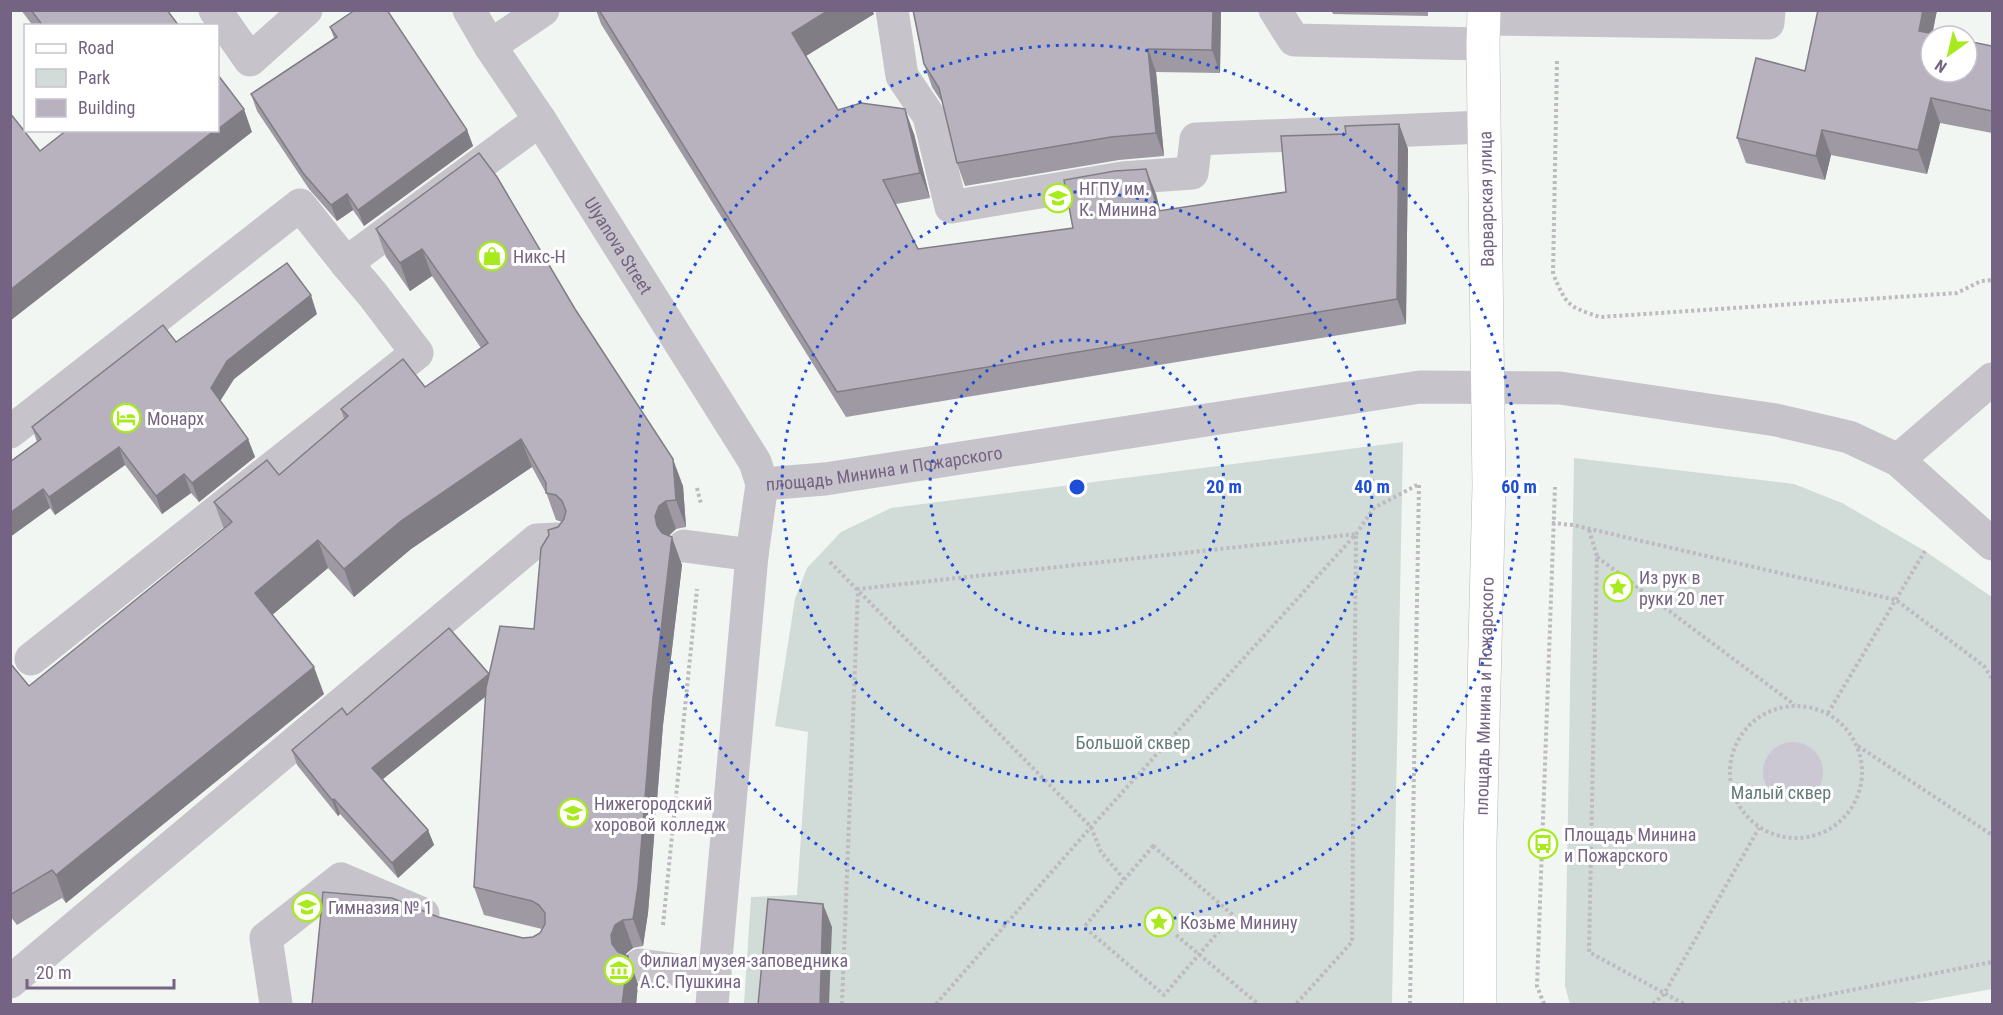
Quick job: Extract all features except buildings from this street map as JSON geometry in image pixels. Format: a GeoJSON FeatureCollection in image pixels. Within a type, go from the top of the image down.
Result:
{"type":"FeatureCollection","features":[{"type":"Feature","properties":{"kind":"main road","name":"Варварская улица"},"geometry":{"type":"LineString","coordinates":[[1484,24],[1488,388]]}},
{"type":"Feature","properties":{"kind":"main road","name":"площадь Минина и Пожарского"},"geometry":{"type":"LineString","coordinates":[[1480,1005],[1480,844],[1489,486],[1488,388]]}},
{"type":"Feature","properties":{"kind":"street"},"geometry":{"type":"LineString","coordinates":[[215,10],[250,60],[306,10]]}},
{"type":"Feature","properties":{"kind":"street","name":"Ulyanova Street"},"geometry":{"type":"LineString","coordinates":[[469,10],[755,462],[762,484]]}},
{"type":"Feature","properties":{"kind":"street"},"geometry":{"type":"LineString","coordinates":[[490,46],[543,10]]}},
{"type":"Feature","properties":{"kind":"street"},"geometry":{"type":"LineString","coordinates":[[892,10],[902,76],[929,116],[951,207],[1122,178],[1192,173],[1196,139],[1485,127]]}},
{"type":"Feature","properties":{"kind":"street"},"geometry":{"type":"LineString","coordinates":[[1275,10],[1294,40],[1558,20],[1768,22],[1769,10]]}},
{"type":"Feature","properties":{"kind":"street"},"geometry":{"type":"LineString","coordinates":[[346,263],[540,120]]}},
{"type":"Feature","properties":{"kind":"street"},"geometry":{"type":"LineString","coordinates":[[10,432],[300,205],[417,353],[31,659]]}},
{"type":"Feature","properties":{"kind":"street"},"geometry":{"type":"LineString","coordinates":[[1898,460],[1992,379]]}},
{"type":"Feature","properties":{"kind":"street","name":"площадь Минина и Пожарского"},"geometry":{"type":"LineString","coordinates":[[714,990],[752,555],[762,484],[825,479],[1420,387],[1560,388],[1776,420],[1849,437],[1898,460],[1992,544]]}},
{"type":"Feature","properties":{"kind":"street"},"geometry":{"type":"LineString","coordinates":[[10,982],[537,540],[558,539]]}},
{"type":"Feature","properties":{"kind":"street"},"geometry":{"type":"LineString","coordinates":[[692,548],[752,555]]}},
{"type":"Feature","properties":{"kind":"street"},"geometry":{"type":"LineString","coordinates":[[276,1005],[266,938],[341,879],[453,927]]}},
{"type":"Feature","properties":{"kind":"street"},"geometry":{"type":"LineString","coordinates":[[650,966],[714,990]]}},
{"type":"Feature","properties":{"kind":"path"},"geometry":{"type":"LineString","coordinates":[[1558,20],[1553,274],[1565,300],[1577,309],[1600,317],[1957,293],[1981,281],[1992,280]]}},
{"type":"Feature","properties":{"kind":"path"},"geometry":{"type":"LineString","coordinates":[[936,1005],[1091,827],[1356,534],[1374,508],[1419,484],[1410,1005]]}},
{"type":"Feature","properties":{"kind":"path"},"geometry":{"type":"LineString","coordinates":[[1544,1005],[1537,986],[1555,487]]}},
{"type":"Feature","properties":{"kind":"path"},"geometry":{"type":"LineString","coordinates":[[650,966],[692,548],[704,517],[697,488]]}},
{"type":"Feature","properties":{"kind":"path"},"geometry":{"type":"LineString","coordinates":[[1552,523],[1573,525],[1896,600],[1984,666],[1992,678]]}},
{"type":"Feature","properties":{"kind":"path"},"geometry":{"type":"LineString","coordinates":[[1589,530],[1597,556],[1589,952],[1684,1005]]}},
{"type":"Feature","properties":{"kind":"path"},"geometry":{"type":"LineString","coordinates":[[858,590],[1356,534]]}},
{"type":"Feature","properties":{"kind":"path"},"geometry":{"type":"LineString","coordinates":[[1296,1005],[1352,942],[1356,534]]}},
{"type":"Feature","properties":{"kind":"path"},"geometry":{"type":"LineString","coordinates":[[1828,713],[1925,551]]}},
{"type":"Feature","properties":{"kind":"path"},"geometry":{"type":"LineString","coordinates":[[1597,556],[1796,705]]}},
{"type":"Feature","properties":{"kind":"path"},"geometry":{"type":"LineString","coordinates":[[830,562],[1091,827],[1101,852],[1124,879]]}},
{"type":"Feature","properties":{"kind":"path"},"geometry":{"type":"LineString","coordinates":[[842,1005],[858,590]]}},
{"type":"Feature","properties":{"kind":"path"},"geometry":{"type":"LineString","coordinates":[[1796,705],[1828,713],[1846,728],[1857,746],[1863,771],[1856,801],[1840,823],[1813,837],[1789,838],[1759,828],[1740,808],[1730,780],[1733,751],[1747,727],[1773,709],[1796,705]]}},
{"type":"Feature","properties":{"kind":"path"},"geometry":{"type":"LineString","coordinates":[[1857,746],[1992,835]]}},
{"type":"Feature","properties":{"kind":"path"},"geometry":{"type":"LineString","coordinates":[[1653,1005],[1664,994],[1759,828]]}},
{"type":"Feature","properties":{"kind":"path"},"geometry":{"type":"LineString","coordinates":[[1153,846],[1233,915],[1200,954],[1164,995],[1084,927],[1153,846]]}},
{"type":"Feature","properties":{"kind":"path"},"geometry":{"type":"LineString","coordinates":[[1176,935],[1258,1005]]}},
{"type":"Feature","properties":{"kind":"path"},"geometry":{"type":"LineString","coordinates":[[1782,1005],[1992,962]]}},
{"type":"Feature","properties":{"kind":"green space","name":"Большой сквер"},"geometry":{"type":"Polygon","coordinates":[[[1403,442],[1392,1004],[744,1004],[751,897],[797,895],[808,732],[775,726],[795,599],[807,568],[841,532],[891,508],[1403,442]]]}},
{"type":"Feature","properties":{"kind":"green space","name":"Малый сквер"},"geometry":{"type":"Polygon","coordinates":[[[1574,458],[1794,484],[1842,503],[1925,551],[1992,597],[1992,989],[1909,1004],[1570,1004],[1565,986],[1574,458]]]}},
{"type":"Feature","properties":{"kind":"shaded area"},"geometry":{"type":"Polygon","coordinates":[[[1787,742],[1799,742],[1810,747],[1818,755],[1823,772],[1821,784],[1810,797],[1799,802],[1787,802],[1776,797],[1768,789],[1763,778],[1763,766],[1768,755],[1776,747],[1787,742]]]}},
{"type":"Feature","properties":{"kind":"place","name":"НГПУ им. К. Минина"},"geometry":{"type":"Point","coordinates":[1058,198]}},
{"type":"Feature","properties":{"kind":"place","name":"Никс-Н"},"geometry":{"type":"Point","coordinates":[492,256]}},
{"type":"Feature","properties":{"kind":"place","name":"Монарх"},"geometry":{"type":"Point","coordinates":[126,418]}},
{"type":"Feature","properties":{"kind":"place","name":"Из рук в руки 20 лет"},"geometry":{"type":"Point","coordinates":[1618,587]}},
{"type":"Feature","properties":{"kind":"place","name":"Нижегородский хоровой колледж"},"geometry":{"type":"Point","coordinates":[573,813]}},
{"type":"Feature","properties":{"kind":"place","name":"Площадь Минина и Пожарского"},"geometry":{"type":"Point","coordinates":[1543,844]}},
{"type":"Feature","properties":{"kind":"place","name":"Гимназия № 1"},"geometry":{"type":"Point","coordinates":[307,907]}},
{"type":"Feature","properties":{"kind":"place","name":"Козьме Минину"},"geometry":{"type":"Point","coordinates":[1159,922]}},
{"type":"Feature","properties":{"kind":"place","name":"Филиал музея-заповедника А.С. Пушкина"},"geometry":{"type":"Point","coordinates":[619,970]}}]}
